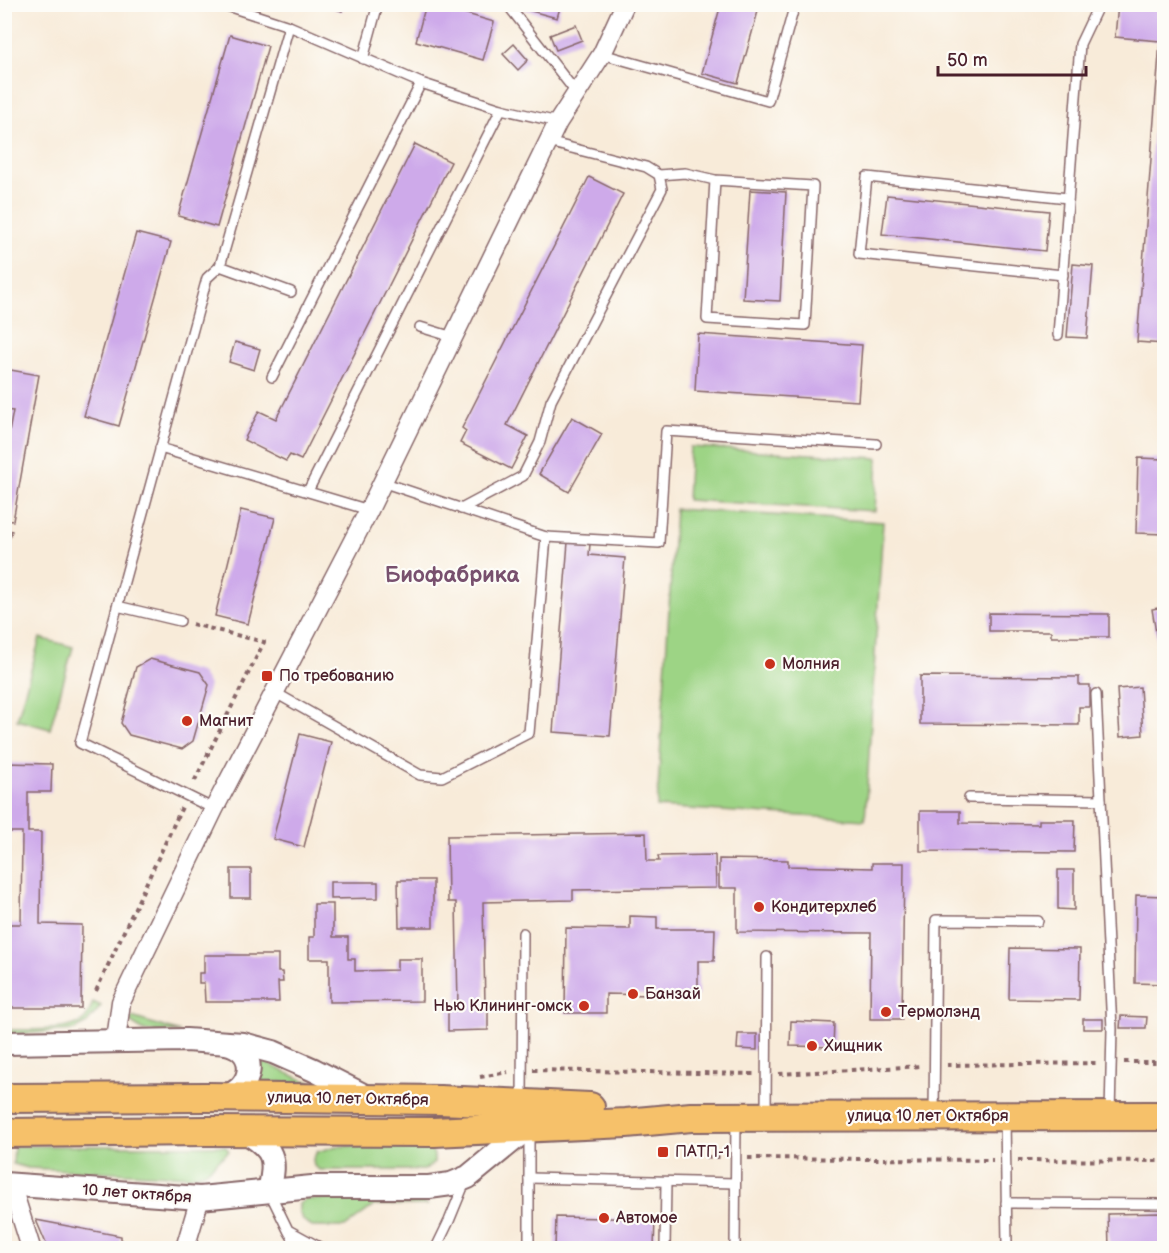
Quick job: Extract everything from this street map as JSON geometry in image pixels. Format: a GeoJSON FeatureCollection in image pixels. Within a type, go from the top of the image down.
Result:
{"type":"FeatureCollection","features":[{"type":"Feature","properties":{"kind":"main road","name":"улица 10 лет Октября"},"geometry":{"type":"LineString","coordinates":[[8,1098],[221,1097],[440,1100],[525,1116]]}},
{"type":"Feature","properties":{"kind":"main road","name":"улица 10 лет Октября"},"geometry":{"type":"LineString","coordinates":[[8,1133],[434,1132],[525,1116],[626,1109],[691,1117],[1164,1116]]}},
{"type":"Feature","properties":{"kind":"street"},"geometry":{"type":"LineString","coordinates":[[116,1040],[121,1002],[214,809],[369,510],[558,122],[602,54],[625,4]]}},
{"type":"Feature","properties":{"kind":"street"},"geometry":{"type":"LineString","coordinates":[[4,1043],[116,1040],[243,1044],[273,1052],[370,1099]]}},
{"type":"Feature","properties":{"kind":"street"},"geometry":{"type":"LineString","coordinates":[[221,1097],[232,1095],[241,1089],[247,1081],[249,1070],[247,1059],[241,1050],[232,1044],[222,1042]]}},
{"type":"Feature","properties":{"kind":"street"},"geometry":{"type":"LineString","coordinates":[[468,1177],[525,1116]]}},
{"type":"Feature","properties":{"kind":"street"},"geometry":{"type":"LineString","coordinates":[[244,1131],[268,1149],[273,1160],[269,1191]]}},
{"type":"Feature","properties":{"kind":"street","name":"10 лет октября"},"geometry":{"type":"LineString","coordinates":[[8,1184],[200,1198],[312,1187],[429,1187],[450,1184],[468,1177]]}},
{"type":"Feature","properties":{"kind":"street"},"geometry":{"type":"LineString","coordinates":[[8,1184],[31,1248]]}},
{"type":"Feature","properties":{"kind":"street"},"geometry":{"type":"LineString","coordinates":[[185,1248],[200,1198]]}},
{"type":"Feature","properties":{"kind":"lane"},"geometry":{"type":"LineString","coordinates":[[221,4],[289,26],[421,83],[501,109],[558,122]]}},
{"type":"Feature","properties":{"kind":"lane"},"geometry":{"type":"LineString","coordinates":[[363,58],[378,4]]}},
{"type":"Feature","properties":{"kind":"lane"},"geometry":{"type":"LineString","coordinates":[[507,4],[578,94]]}},
{"type":"Feature","properties":{"kind":"lane"},"geometry":{"type":"LineString","coordinates":[[602,54],[768,100],[795,4]]}},
{"type":"Feature","properties":{"kind":"lane"},"geometry":{"type":"LineString","coordinates":[[1058,335],[1080,44],[1099,4]]}},
{"type":"Feature","properties":{"kind":"lane"},"geometry":{"type":"LineString","coordinates":[[214,809],[80,743],[207,278],[220,266],[289,26]]}},
{"type":"Feature","properties":{"kind":"lane"},"geometry":{"type":"LineString","coordinates":[[272,376],[421,83]]}},
{"type":"Feature","properties":{"kind":"lane"},"geometry":{"type":"LineString","coordinates":[[308,491],[501,109]]}},
{"type":"Feature","properties":{"kind":"lane"},"geometry":{"type":"LineString","coordinates":[[548,142],[646,167],[659,175],[685,172],[715,180],[813,186],[805,325],[707,319],[715,180]]}},
{"type":"Feature","properties":{"kind":"lane"},"geometry":{"type":"LineString","coordinates":[[461,509],[523,476],[540,442],[551,401],[662,189],[659,175]]}},
{"type":"Feature","properties":{"kind":"lane"},"geometry":{"type":"LineString","coordinates":[[1063,275],[859,254],[867,177],[1068,198]]}},
{"type":"Feature","properties":{"kind":"lane"},"geometry":{"type":"LineString","coordinates":[[220,266],[291,292]]}},
{"type":"Feature","properties":{"kind":"lane"},"geometry":{"type":"LineString","coordinates":[[420,327],[453,337]]}},
{"type":"Feature","properties":{"kind":"lane"},"geometry":{"type":"LineString","coordinates":[[382,482],[546,537],[659,543],[666,431],[876,444]]}},
{"type":"Feature","properties":{"kind":"lane"},"geometry":{"type":"LineString","coordinates":[[160,448],[369,510]]}},
{"type":"Feature","properties":{"kind":"lane"},"geometry":{"type":"LineString","coordinates":[[274,692],[420,775],[442,777],[529,733],[546,537]]}},
{"type":"Feature","properties":{"kind":"lane"},"geometry":{"type":"LineString","coordinates":[[117,606],[180,621]]}},
{"type":"Feature","properties":{"kind":"lane"},"geometry":{"type":"LineString","coordinates":[[1096,694],[1112,1029],[1110,1116]]}},
{"type":"Feature","properties":{"kind":"lane"},"geometry":{"type":"LineString","coordinates":[[969,798],[1101,800]]}},
{"type":"Feature","properties":{"kind":"lane"},"geometry":{"type":"LineString","coordinates":[[934,1116],[936,921],[1038,921]]}},
{"type":"Feature","properties":{"kind":"lane"},"geometry":{"type":"LineString","coordinates":[[523,933],[522,1070],[529,1178],[529,1248]]}},
{"type":"Feature","properties":{"kind":"lane"},"geometry":{"type":"LineString","coordinates":[[766,1116],[767,957]]}},
{"type":"Feature","properties":{"kind":"lane"},"geometry":{"type":"LineString","coordinates":[[735,1248],[736,1116]]}},
{"type":"Feature","properties":{"kind":"lane"},"geometry":{"type":"LineString","coordinates":[[1005,1116],[1007,1244]]}},
{"type":"Feature","properties":{"kind":"lane"},"geometry":{"type":"LineString","coordinates":[[436,1248],[468,1177]]}},
{"type":"Feature","properties":{"kind":"lane"},"geometry":{"type":"LineString","coordinates":[[529,1178],[735,1184]]}},
{"type":"Feature","properties":{"kind":"lane"},"geometry":{"type":"LineString","coordinates":[[664,1248],[666,1182]]}},
{"type":"Feature","properties":{"kind":"lane"},"geometry":{"type":"LineString","coordinates":[[269,1191],[299,1248]]}},
{"type":"Feature","properties":{"kind":"lane"},"geometry":{"type":"LineString","coordinates":[[1006,1203],[1164,1204]]}},
{"type":"Feature","properties":{"kind":"lane"},"geometry":{"type":"LineString","coordinates":[[288,1230],[321,1248]]}},
{"type":"Feature","properties":{"kind":"path"},"geometry":{"type":"LineString","coordinates":[[96,992],[187,796],[264,642],[180,621]]}},
{"type":"Feature","properties":{"kind":"path"},"geometry":{"type":"LineString","coordinates":[[475,1077],[522,1070],[766,1074],[934,1065],[1164,1062]]}},
{"type":"Feature","properties":{"kind":"path"},"geometry":{"type":"LineString","coordinates":[[706,1157],[1164,1161]]}},
{"type":"Feature","properties":{"kind":"green space"},"geometry":{"type":"Polygon","coordinates":[[[690,447],[878,458],[875,511],[687,500],[690,447]]]}},
{"type":"Feature","properties":{"kind":"green space","name":"Молния"},"geometry":{"type":"Polygon","coordinates":[[[675,509],[883,522],[865,820],[657,807],[675,509]]]}},
{"type":"Feature","properties":{"kind":"green space"},"geometry":{"type":"Polygon","coordinates":[[[40,638],[73,647],[50,729],[17,720],[40,638]]]}},
{"type":"Feature","properties":{"kind":"green space"},"geometry":{"type":"Polygon","coordinates":[[[93,1002],[101,1006],[87,1023],[75,1030],[5,1035],[4,1030],[58,1028],[78,1023],[85,1019],[93,1002]]]}},
{"type":"Feature","properties":{"kind":"green space"},"geometry":{"type":"Polygon","coordinates":[[[130,1017],[180,1032],[144,1031],[131,1023],[130,1017]]]}},
{"type":"Feature","properties":{"kind":"green space"},"geometry":{"type":"Polygon","coordinates":[[[249,1056],[296,1077],[313,1083],[259,1082],[249,1056]]]}},
{"type":"Feature","properties":{"kind":"green space"},"geometry":{"type":"Polygon","coordinates":[[[14,1146],[225,1146],[229,1151],[205,1172],[190,1176],[28,1168],[13,1164],[14,1146]]]}},
{"type":"Feature","properties":{"kind":"green space"},"geometry":{"type":"Polygon","coordinates":[[[336,1146],[430,1147],[434,1155],[434,1163],[424,1170],[320,1170],[314,1166],[313,1159],[317,1152],[336,1146]]]}},
{"type":"Feature","properties":{"kind":"green space"},"geometry":{"type":"Polygon","coordinates":[[[306,1199],[421,1199],[427,1205],[375,1205],[345,1227],[312,1227],[303,1220],[299,1212],[299,1204],[306,1199]]]}},
{"type":"Feature","properties":{"kind":"building"},"geometry":{"type":"Polygon","coordinates":[[[320,4],[344,4],[342,11],[320,4]]]}},
{"type":"Feature","properties":{"kind":"building"},"geometry":{"type":"Polygon","coordinates":[[[426,4],[494,22],[483,60],[416,41],[426,4]]]}},
{"type":"Feature","properties":{"kind":"building"},"geometry":{"type":"Polygon","coordinates":[[[521,4],[561,4],[557,18],[520,8],[521,4]]]}},
{"type":"Feature","properties":{"kind":"building"},"geometry":{"type":"Polygon","coordinates":[[[721,4],[760,4],[738,83],[702,73],[721,4]]]}},
{"type":"Feature","properties":{"kind":"building"},"geometry":{"type":"Polygon","coordinates":[[[1118,4],[1164,4],[1164,344],[1137,342],[1160,41],[1115,37],[1118,4]]]}},
{"type":"Feature","properties":{"kind":"building"},"geometry":{"type":"Polygon","coordinates":[[[576,25],[582,40],[556,50],[550,35],[576,25]]]}},
{"type":"Feature","properties":{"kind":"building"},"geometry":{"type":"Polygon","coordinates":[[[230,35],[268,46],[217,227],[178,216],[230,35]]]}},
{"type":"Feature","properties":{"kind":"building"},"geometry":{"type":"Polygon","coordinates":[[[514,44],[528,60],[518,70],[503,54],[514,44]]]}},
{"type":"Feature","properties":{"kind":"building"},"geometry":{"type":"Polygon","coordinates":[[[415,144],[451,162],[301,460],[290,455],[286,461],[244,440],[259,411],[276,419],[415,144]]]}},
{"type":"Feature","properties":{"kind":"building"},"geometry":{"type":"Polygon","coordinates":[[[589,177],[623,194],[507,425],[528,436],[511,469],[460,443],[466,431],[462,428],[589,177]]]}},
{"type":"Feature","properties":{"kind":"building"},"geometry":{"type":"Polygon","coordinates":[[[750,190],[786,192],[780,301],[743,299],[750,190]]]}},
{"type":"Feature","properties":{"kind":"building"},"geometry":{"type":"Polygon","coordinates":[[[887,195],[1049,211],[1045,251],[882,234],[887,195]]]}},
{"type":"Feature","properties":{"kind":"building"},"geometry":{"type":"Polygon","coordinates":[[[136,233],[171,242],[119,426],[84,416],[136,233]]]}},
{"type":"Feature","properties":{"kind":"building"},"geometry":{"type":"Polygon","coordinates":[[[1073,264],[1093,266],[1087,338],[1067,337],[1073,264]]]}},
{"type":"Feature","properties":{"kind":"building"},"geometry":{"type":"Polygon","coordinates":[[[698,334],[862,345],[858,401],[695,391],[698,334]]]}},
{"type":"Feature","properties":{"kind":"building"},"geometry":{"type":"Polygon","coordinates":[[[235,342],[260,349],[254,370],[229,362],[235,342]]]}},
{"type":"Feature","properties":{"kind":"building"},"geometry":{"type":"Polygon","coordinates":[[[5,369],[39,375],[13,521],[4,520],[4,459],[13,411],[4,410],[5,369]]]}},
{"type":"Feature","properties":{"kind":"building"},"geometry":{"type":"Polygon","coordinates":[[[572,417],[602,434],[569,492],[539,474],[572,417]]]}},
{"type":"Feature","properties":{"kind":"building"},"geometry":{"type":"Polygon","coordinates":[[[1138,458],[1164,459],[1164,534],[1136,533],[1138,458]]]}},
{"type":"Feature","properties":{"kind":"building"},"geometry":{"type":"Polygon","coordinates":[[[241,510],[275,518],[248,624],[215,616],[241,510]]]}},
{"type":"Feature","properties":{"kind":"building"},"geometry":{"type":"Polygon","coordinates":[[[4,528],[12,531],[5,551],[4,551],[4,528]]]}},
{"type":"Feature","properties":{"kind":"building"},"geometry":{"type":"Polygon","coordinates":[[[568,542],[590,544],[589,555],[625,558],[610,736],[553,732],[568,542]]]}},
{"type":"Feature","properties":{"kind":"building"},"geometry":{"type":"Polygon","coordinates":[[[1164,607],[1164,675],[1163,675],[1152,609],[1164,607]]]}},
{"type":"Feature","properties":{"kind":"building"},"geometry":{"type":"Polygon","coordinates":[[[989,613],[1109,614],[1109,637],[1051,637],[1051,631],[989,631],[989,613]]]}},
{"type":"Feature","properties":{"kind":"building"},"geometry":{"type":"Polygon","coordinates":[[[150,659],[200,672],[209,685],[193,741],[182,749],[129,735],[121,723],[136,667],[150,659]]]}},
{"type":"Feature","properties":{"kind":"building"},"geometry":{"type":"Polygon","coordinates":[[[920,676],[1079,677],[1079,685],[1090,685],[1090,707],[1079,707],[1079,725],[920,724],[920,676]]]}},
{"type":"Feature","properties":{"kind":"building"},"geometry":{"type":"Polygon","coordinates":[[[1140,687],[1143,735],[1120,737],[1117,689],[1140,687]]]}},
{"type":"Feature","properties":{"kind":"building"},"geometry":{"type":"Polygon","coordinates":[[[300,734],[331,742],[304,847],[273,839],[300,734]]]}},
{"type":"Feature","properties":{"kind":"building"},"geometry":{"type":"Polygon","coordinates":[[[4,763],[52,764],[51,792],[28,792],[28,832],[41,832],[40,924],[82,925],[81,1008],[4,1008],[4,924],[21,924],[22,832],[4,832],[4,763]]]}},
{"type":"Feature","properties":{"kind":"building"},"geometry":{"type":"Polygon","coordinates":[[[920,811],[960,811],[960,823],[1039,824],[1039,820],[1075,820],[1074,852],[920,851],[920,811]]]}},
{"type":"Feature","properties":{"kind":"building"},"geometry":{"type":"Polygon","coordinates":[[[646,833],[647,861],[659,861],[658,856],[715,855],[716,888],[573,890],[573,900],[483,902],[485,1006],[488,1007],[488,1030],[448,1031],[448,1007],[458,1007],[456,902],[448,902],[447,836],[646,833]]]}},
{"type":"Feature","properties":{"kind":"building"},"geometry":{"type":"Polygon","coordinates":[[[719,859],[788,860],[788,866],[872,868],[872,863],[904,863],[902,1019],[870,1019],[871,933],[737,932],[737,888],[719,888],[719,859]]]}},
{"type":"Feature","properties":{"kind":"building"},"geometry":{"type":"Polygon","coordinates":[[[231,869],[251,869],[251,898],[231,898],[231,869]]]}},
{"type":"Feature","properties":{"kind":"building"},"geometry":{"type":"Polygon","coordinates":[[[1058,870],[1074,870],[1074,910],[1058,909],[1058,870]]]}},
{"type":"Feature","properties":{"kind":"building"},"geometry":{"type":"Polygon","coordinates":[[[398,880],[433,880],[433,927],[399,927],[398,880]]]}},
{"type":"Feature","properties":{"kind":"building"},"geometry":{"type":"Polygon","coordinates":[[[330,882],[378,882],[378,898],[330,899],[330,882]]]}},
{"type":"Feature","properties":{"kind":"building"},"geometry":{"type":"Polygon","coordinates":[[[1136,895],[1164,896],[1164,984],[1135,983],[1136,895]]]}},
{"type":"Feature","properties":{"kind":"building"},"geometry":{"type":"Polygon","coordinates":[[[314,904],[333,904],[333,937],[348,937],[348,959],[355,959],[355,971],[397,970],[397,959],[422,959],[422,1001],[329,1002],[329,959],[309,959],[309,937],[314,937],[314,904]]]}},
{"type":"Feature","properties":{"kind":"building"},"geometry":{"type":"Polygon","coordinates":[[[630,916],[657,917],[657,929],[715,929],[714,961],[698,961],[698,996],[606,994],[606,1013],[565,1013],[566,928],[630,929],[630,916]]]}},
{"type":"Feature","properties":{"kind":"building"},"geometry":{"type":"Polygon","coordinates":[[[1010,948],[1080,949],[1079,1000],[1009,999],[1010,948]]]}},
{"type":"Feature","properties":{"kind":"building"},"geometry":{"type":"Polygon","coordinates":[[[204,955],[278,955],[278,972],[282,972],[283,982],[278,982],[279,1002],[205,1002],[204,983],[199,983],[199,973],[204,973],[204,955]]]}},
{"type":"Feature","properties":{"kind":"building"},"geometry":{"type":"Polygon","coordinates":[[[1121,1016],[1147,1017],[1146,1028],[1120,1028],[1121,1016]]]}},
{"type":"Feature","properties":{"kind":"building"},"geometry":{"type":"Polygon","coordinates":[[[1083,1019],[1103,1019],[1103,1029],[1083,1029],[1083,1019]]]}},
{"type":"Feature","properties":{"kind":"building"},"geometry":{"type":"Polygon","coordinates":[[[791,1021],[834,1023],[833,1047],[790,1046],[791,1021]]]}},
{"type":"Feature","properties":{"kind":"building"},"geometry":{"type":"Polygon","coordinates":[[[738,1034],[757,1034],[757,1050],[737,1049],[738,1034]]]}},
{"type":"Feature","properties":{"kind":"building"},"geometry":{"type":"Polygon","coordinates":[[[1164,1213],[1164,1248],[1109,1248],[1108,1214],[1164,1213]]]}},
{"type":"Feature","properties":{"kind":"building"},"geometry":{"type":"Polygon","coordinates":[[[556,1217],[655,1219],[654,1248],[555,1248],[556,1217]]]}},
{"type":"Feature","properties":{"kind":"building"},"geometry":{"type":"Polygon","coordinates":[[[36,1220],[121,1236],[121,1248],[48,1248],[36,1220]]]}},
{"type":"Feature","properties":{"kind":"building"},"geometry":{"type":"Polygon","coordinates":[[[208,1243],[233,1244],[233,1248],[208,1248],[208,1243]]]}},
{"type":"Feature","properties":{"kind":"place","name":"Молния"},"geometry":{"type":"Point","coordinates":[770,664]}},
{"type":"Feature","properties":{"kind":"place","name":"По требованию"},"geometry":{"type":"Point","coordinates":[267,676]}},
{"type":"Feature","properties":{"kind":"place","name":"Магнит"},"geometry":{"type":"Point","coordinates":[187,721]}},
{"type":"Feature","properties":{"kind":"place","name":"Кондитерхлеб"},"geometry":{"type":"Point","coordinates":[759,907]}},
{"type":"Feature","properties":{"kind":"place","name":"Банзай"},"geometry":{"type":"Point","coordinates":[633,994]}},
{"type":"Feature","properties":{"kind":"place","name":"Нью Клининг-омск"},"geometry":{"type":"Point","coordinates":[584,1006]}},
{"type":"Feature","properties":{"kind":"place","name":"Термолэнд"},"geometry":{"type":"Point","coordinates":[886,1012]}},
{"type":"Feature","properties":{"kind":"place","name":"Хищник"},"geometry":{"type":"Point","coordinates":[812,1046]}},
{"type":"Feature","properties":{"kind":"place","name":"ПАТП-1"},"geometry":{"type":"Point","coordinates":[663,1152]}},
{"type":"Feature","properties":{"kind":"place","name":"Автомое"},"geometry":{"type":"Point","coordinates":[604,1218]}},
{"type":"Feature","properties":{"kind":"district","name":"Биофабрика"},"geometry":{"type":"Point","coordinates":[452,575]}}]}
